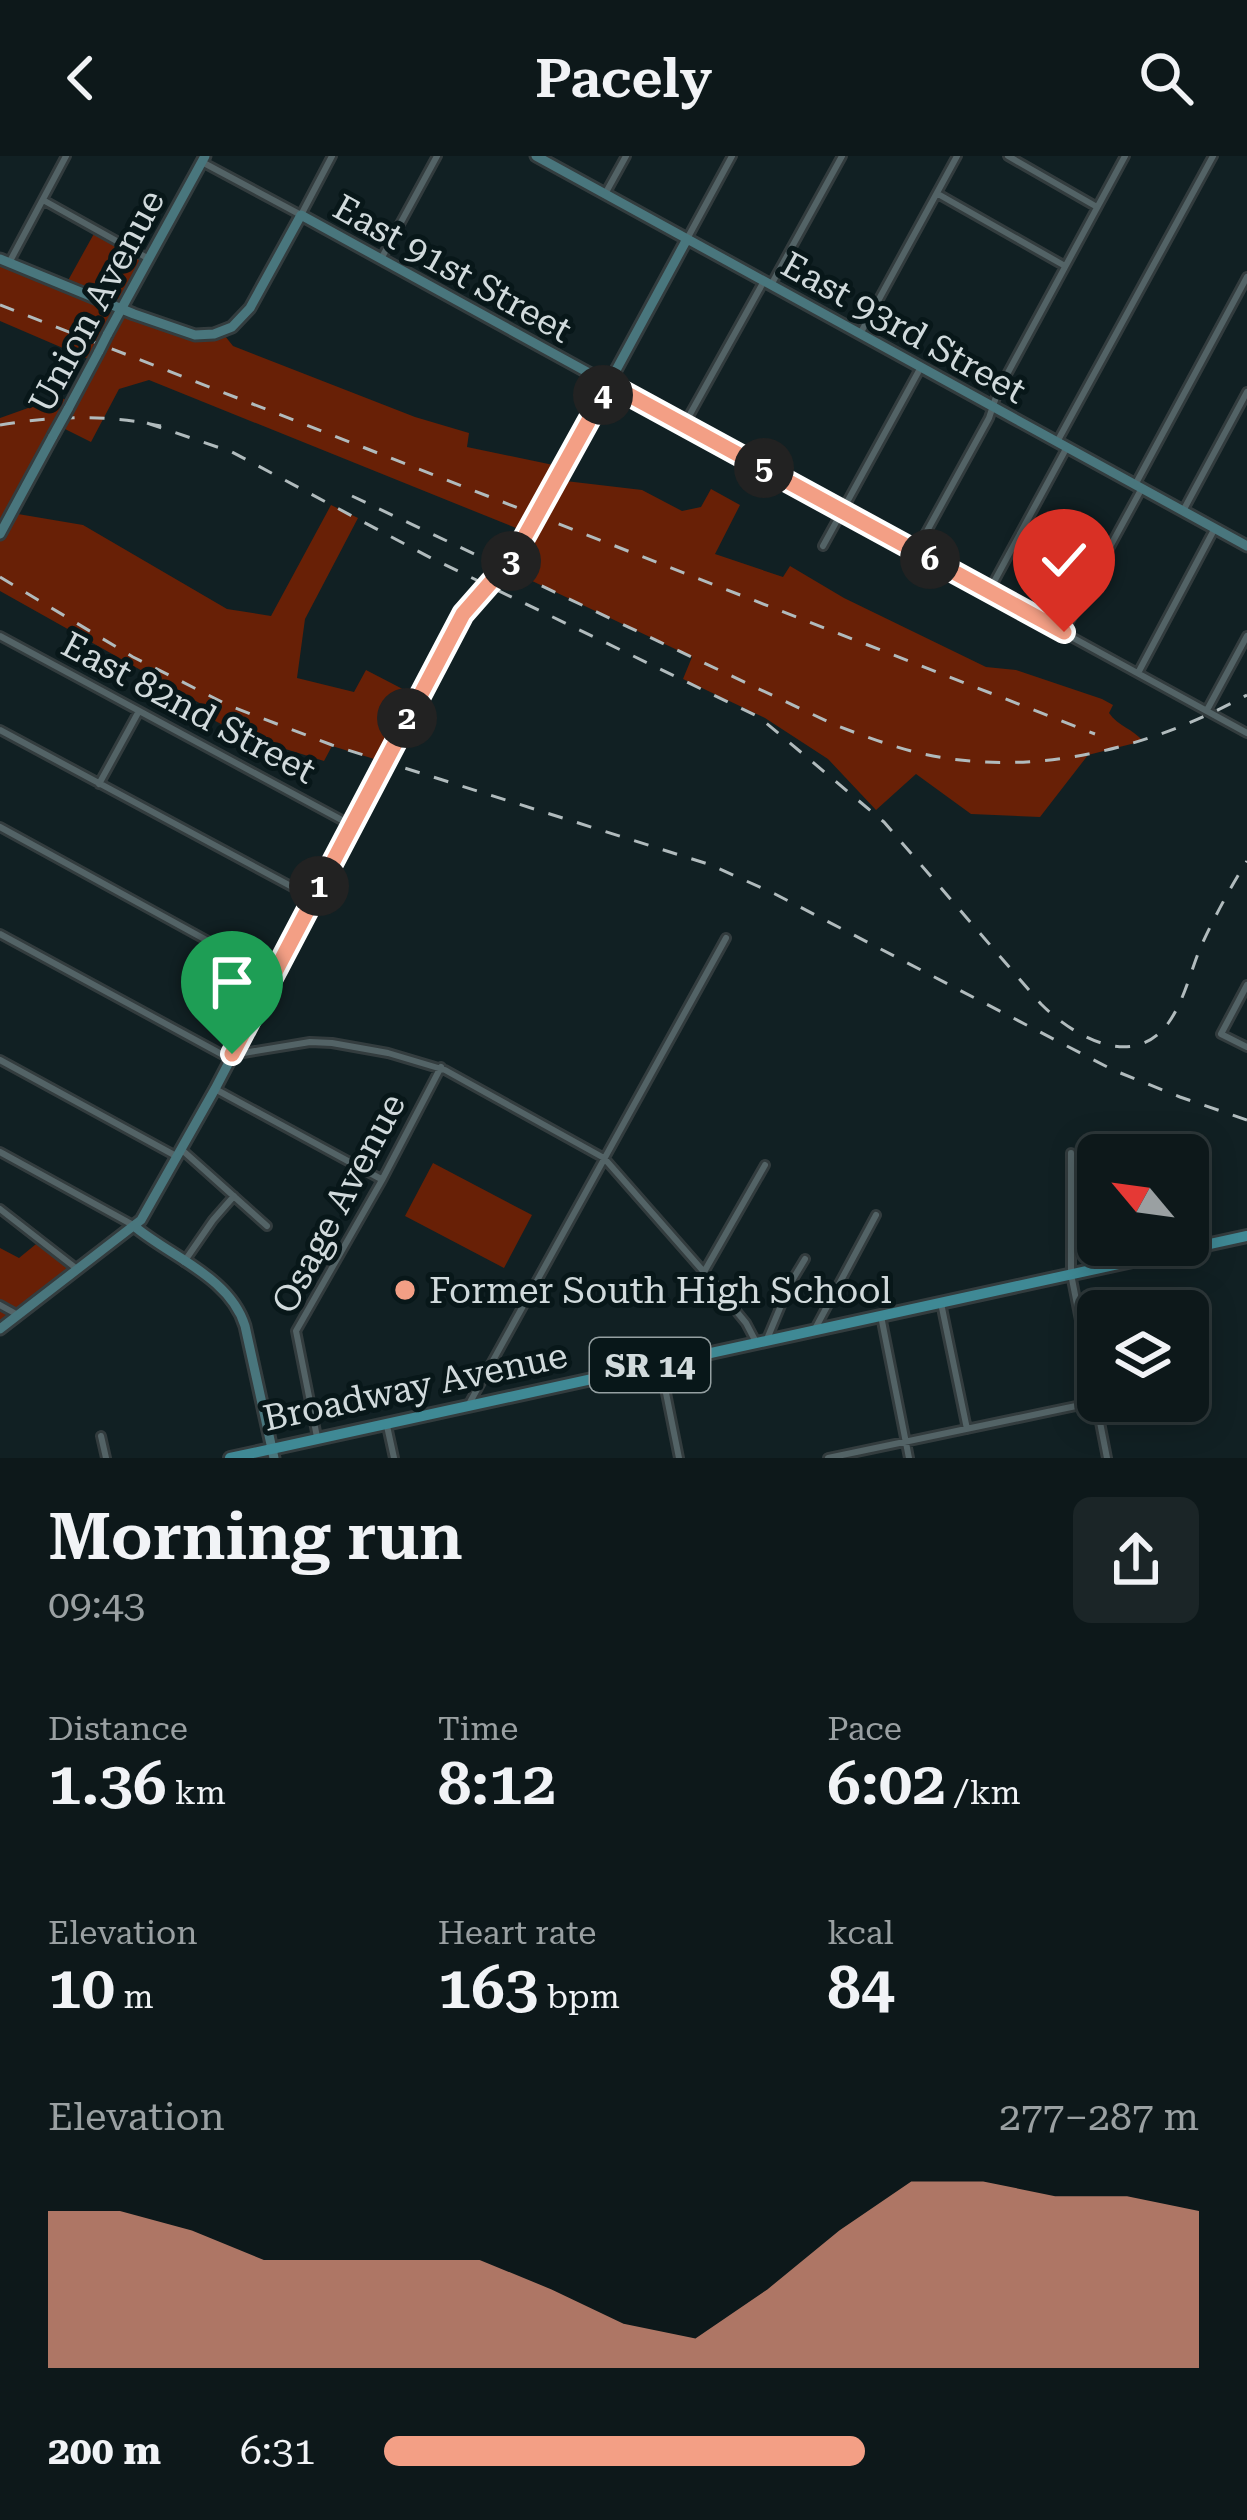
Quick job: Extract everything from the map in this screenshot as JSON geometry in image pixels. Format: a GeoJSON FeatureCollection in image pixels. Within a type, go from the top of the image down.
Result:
{"type":"FeatureCollection","features":[{"type":"Feature","properties":{"kind":"main road","name":"Broadway Avenue"},"geometry":{"type":"LineString","coordinates":[[1209,1242],[1247,1236]]}},
{"type":"Feature","properties":{"kind":"main road","name":"Broadway Avenue"},"geometry":{"type":"LineString","coordinates":[[230,1458],[273,1453],[317,1437],[1103,1266]]}},
{"type":"Feature","properties":{"kind":"street"},"geometry":{"type":"LineString","coordinates":[[66,156],[4,261],[195,335],[232,326],[250,308],[332,156]]}},
{"type":"Feature","properties":{"kind":"street"},"geometry":{"type":"LineString","coordinates":[[381,259],[437,156]]}},
{"type":"Feature","properties":{"kind":"street","name":"East 93rd Street"},"geometry":{"type":"LineString","coordinates":[[536,156],[1247,546]]}},
{"type":"Feature","properties":{"kind":"street"},"geometry":{"type":"LineString","coordinates":[[605,194],[626,156]]}},
{"type":"Feature","properties":{"kind":"street"},"geometry":{"type":"LineString","coordinates":[[0,1329],[141,1220],[215,1089],[463,614],[505,568],[534,521],[732,156]]}},
{"type":"Feature","properties":{"kind":"street"},"geometry":{"type":"LineString","coordinates":[[684,425],[842,156]]}},
{"type":"Feature","properties":{"kind":"street"},"geometry":{"type":"LineString","coordinates":[[860,334],[957,156]]}},
{"type":"Feature","properties":{"kind":"street"},"geometry":{"type":"LineString","coordinates":[[1007,156],[1097,207]]}},
{"type":"Feature","properties":{"kind":"street"},"geometry":{"type":"LineString","coordinates":[[916,551],[1125,156]]}},
{"type":"Feature","properties":{"kind":"street"},"geometry":{"type":"LineString","coordinates":[[989,591],[1212,156]]}},
{"type":"Feature","properties":{"kind":"street","name":"East 91st Street"},"geometry":{"type":"LineString","coordinates":[[203,159],[1247,733]]}},
{"type":"Feature","properties":{"kind":"street","name":"Union Avenue"},"geometry":{"type":"LineString","coordinates":[[0,533],[203,159]]}},
{"type":"Feature","properties":{"kind":"street"},"geometry":{"type":"LineString","coordinates":[[937,193],[1065,266]]}},
{"type":"Feature","properties":{"kind":"street"},"geometry":{"type":"LineString","coordinates":[[43,200],[149,259]]}},
{"type":"Feature","properties":{"kind":"street"},"geometry":{"type":"LineString","coordinates":[[1064,632],[1247,278]]}},
{"type":"Feature","properties":{"kind":"street"},"geometry":{"type":"LineString","coordinates":[[823,546],[921,367]]}},
{"type":"Feature","properties":{"kind":"street"},"geometry":{"type":"LineString","coordinates":[[1183,511],[1247,392]]}},
{"type":"Feature","properties":{"kind":"street"},"geometry":{"type":"LineString","coordinates":[[1138,673],[1214,528]]}},
{"type":"Feature","properties":{"kind":"street","name":"East 82nd Street"},"geometry":{"type":"LineString","coordinates":[[0,636],[352,825]]}},
{"type":"Feature","properties":{"kind":"street"},"geometry":{"type":"LineString","coordinates":[[1207,710],[1247,636]]}},
{"type":"Feature","properties":{"kind":"street"},"geometry":{"type":"LineString","coordinates":[[99,784],[139,711]]}},
{"type":"Feature","properties":{"kind":"street"},"geometry":{"type":"LineString","coordinates":[[0,730],[313,898]]}},
{"type":"Feature","properties":{"kind":"street"},"geometry":{"type":"LineString","coordinates":[[0,827],[272,976]]}},
{"type":"Feature","properties":{"kind":"street"},"geometry":{"type":"LineString","coordinates":[[0,934],[225,1056],[310,1042],[332,1043],[440,1067],[604,1158],[762,1340],[805,1258]]}},
{"type":"Feature","properties":{"kind":"street"},"geometry":{"type":"LineString","coordinates":[[469,1404],[726,938]]}},
{"type":"Feature","properties":{"kind":"street"},"geometry":{"type":"LineString","coordinates":[[1247,986],[1221,1034],[1247,1047]]}},
{"type":"Feature","properties":{"kind":"street"},"geometry":{"type":"LineString","coordinates":[[0,1060],[179,1153],[268,1226]]}},
{"type":"Feature","properties":{"kind":"street","name":"Osage Avenue"},"geometry":{"type":"LineString","coordinates":[[317,1437],[296,1331],[440,1067]]}},
{"type":"Feature","properties":{"kind":"street"},"geometry":{"type":"LineString","coordinates":[[215,1089],[382,1180]]}},
{"type":"Feature","properties":{"kind":"street"},"geometry":{"type":"LineString","coordinates":[[0,1152],[134,1226],[233,1300],[242,1316],[273,1453]]}},
{"type":"Feature","properties":{"kind":"street"},"geometry":{"type":"LineString","coordinates":[[1072,1153],[1071,1274],[1077,1305]]}},
{"type":"Feature","properties":{"kind":"street"},"geometry":{"type":"LineString","coordinates":[[704,1272],[765,1165]]}},
{"type":"Feature","properties":{"kind":"street"},"geometry":{"type":"LineString","coordinates":[[184,1262],[234,1196]]}},
{"type":"Feature","properties":{"kind":"street"},"geometry":{"type":"LineString","coordinates":[[0,1209],[77,1269]]}},
{"type":"Feature","properties":{"kind":"street"},"geometry":{"type":"LineString","coordinates":[[814,1330],[876,1215]]}},
{"type":"Feature","properties":{"kind":"street"},"geometry":{"type":"LineString","coordinates":[[941,1303],[967,1429]]}},
{"type":"Feature","properties":{"kind":"street"},"geometry":{"type":"LineString","coordinates":[[0,1305],[18,1315]]}},
{"type":"Feature","properties":{"kind":"street"},"geometry":{"type":"LineString","coordinates":[[881,1316],[909,1458]]}},
{"type":"Feature","properties":{"kind":"street"},"geometry":{"type":"LineString","coordinates":[[660,1363],[679,1458]]}},
{"type":"Feature","properties":{"kind":"street"},"geometry":{"type":"LineString","coordinates":[[829,1458],[1077,1406]]}},
{"type":"Feature","properties":{"kind":"street"},"geometry":{"type":"LineString","coordinates":[[1100,1422],[1107,1458]]}},
{"type":"Feature","properties":{"kind":"street"},"geometry":{"type":"LineString","coordinates":[[386,1423],[394,1458]]}},
{"type":"Feature","properties":{"kind":"street"},"geometry":{"type":"LineString","coordinates":[[101,1436],[106,1458]]}},
{"type":"Feature","properties":{"kind":"shaded area"},"geometry":{"type":"Polygon","coordinates":[[[96,230],[149,259],[122,308],[195,335],[221,331],[233,346],[415,417],[469,433],[467,447],[563,467],[557,480],[642,490],[682,511],[701,507],[711,489],[740,505],[715,554],[783,577],[790,566],[844,598],[986,667],[1016,670],[1102,699],[1113,705],[1109,713],[1143,741],[1088,755],[1040,817],[971,814],[916,774],[876,810],[828,759],[765,718],[683,679],[692,657],[505,568],[526,532],[149,380],[119,389],[91,442],[59,426],[12,513],[83,525],[227,609],[271,616],[331,505],[358,518],[305,619],[297,678],[354,692],[366,670],[418,697],[384,762],[332,746],[324,761],[244,736],[200,713],[203,705],[0,591],[0,418],[59,397],[71,402],[93,361],[0,321],[0,259],[65,286],[96,230]]]}},
{"type":"Feature","properties":{"kind":"shaded area"},"geometry":{"type":"Polygon","coordinates":[[[433,1163],[532,1215],[504,1268],[405,1216],[433,1163]]]}},
{"type":"Feature","properties":{"kind":"shaded area"},"geometry":{"type":"Polygon","coordinates":[[[41,1240],[77,1269],[0,1329],[0,1248],[19,1258],[41,1240]]]}},
{"type":"Feature","properties":{"kind":"railway"},"geometry":{"type":"LineString","coordinates":[[0,305],[1095,734]]}},
{"type":"Feature","properties":{"kind":"railway"},"geometry":{"type":"LineString","coordinates":[[0,425],[80,418],[161,426]]}},
{"type":"Feature","properties":{"kind":"railway"},"geometry":{"type":"LineString","coordinates":[[147,423],[232,452],[431,558],[759,717],[884,822],[1041,1004],[1086,1037],[1122,1047],[1139,1045],[1169,1022],[1207,934],[1247,861]]}},
{"type":"Feature","properties":{"kind":"railway"},"geometry":{"type":"LineString","coordinates":[[352,496],[835,725],[923,754],[1007,762],[1090,754],[1170,730],[1247,695]]}},
{"type":"Feature","properties":{"kind":"railway"},"geometry":{"type":"LineString","coordinates":[[0,577],[133,657],[230,706],[332,745],[711,865],[1113,1070],[1247,1120]]}},
{"type":"Feature","properties":{"kind":"place","name":"Former South High School"},"geometry":{"type":"Point","coordinates":[405,1290]}},
{"type":"Feature","properties":{"kind":"route"},"geometry":{"type":"LineString","coordinates":[[232,1054],[463,614],[514,556],[609,384],[1064,632]]}}]}
